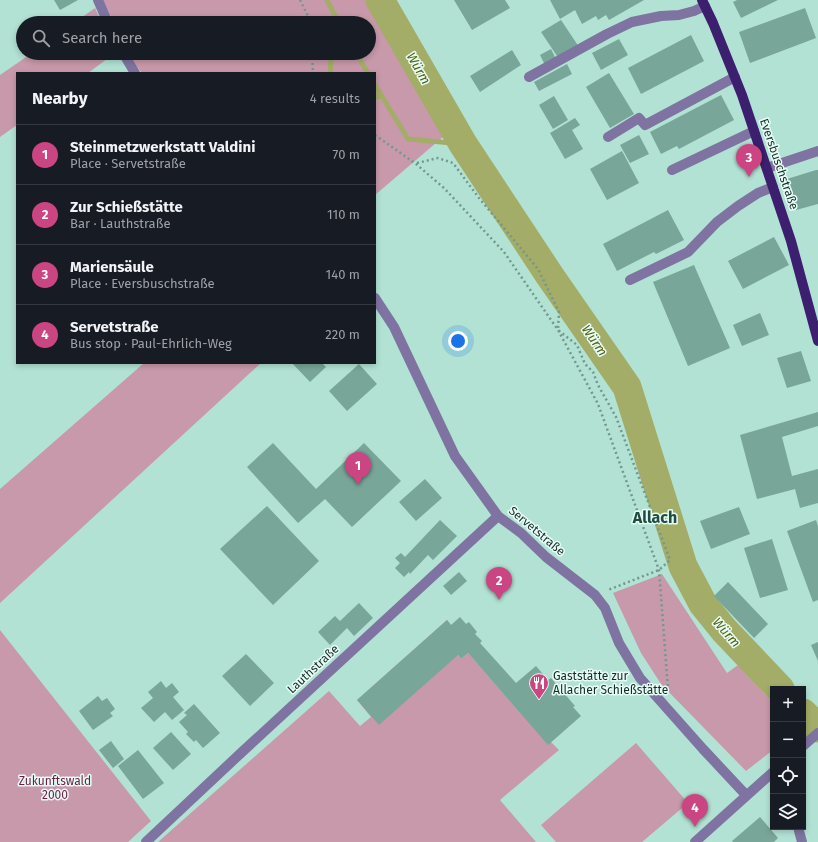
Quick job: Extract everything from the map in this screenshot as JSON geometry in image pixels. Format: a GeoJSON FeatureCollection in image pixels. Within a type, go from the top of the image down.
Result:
{"type":"FeatureCollection","features":[{"type":"Feature","properties":{"kind":"main road","name":"Eversbuschstraße"},"geometry":{"type":"LineString","coordinates":[[704,2],[735,77],[767,168],[791,240],[818,341]]}},
{"type":"Feature","properties":{"kind":"street"},"geometry":{"type":"LineString","coordinates":[[98,0],[105,16]]}},
{"type":"Feature","properties":{"kind":"street"},"geometry":{"type":"LineString","coordinates":[[529,77],[632,22],[661,16],[679,16],[694,12],[704,2]]}},
{"type":"Feature","properties":{"kind":"street"},"geometry":{"type":"LineString","coordinates":[[127,60],[134,72]]}},
{"type":"Feature","properties":{"kind":"street"},"geometry":{"type":"LineString","coordinates":[[608,137],[640,118],[645,125],[735,77]]}},
{"type":"Feature","properties":{"kind":"street"},"geometry":{"type":"LineString","coordinates":[[672,170],[754,131]]}},
{"type":"Feature","properties":{"kind":"street"},"geometry":{"type":"LineString","coordinates":[[767,168],[818,151]]}},
{"type":"Feature","properties":{"kind":"street"},"geometry":{"type":"LineString","coordinates":[[630,280],[688,252],[717,222],[758,193],[773,187]]}},
{"type":"Feature","properties":{"kind":"street","name":"Servetstraße"},"geometry":{"type":"LineString","coordinates":[[376,300],[394,327],[455,456],[498,516],[521,533],[546,557],[595,595],[605,608],[619,643],[640,678],[746,795]]}},
{"type":"Feature","properties":{"kind":"street","name":"Lauthstraße"},"geometry":{"type":"LineString","coordinates":[[146,842],[498,516]]}},
{"type":"Feature","properties":{"kind":"street"},"geometry":{"type":"LineString","coordinates":[[695,842],[770,775]]}},
{"type":"Feature","properties":{"kind":"street"},"geometry":{"type":"LineString","coordinates":[[799,830],[802,842]]}},
{"type":"Feature","properties":{"kind":"path"},"geometry":{"type":"LineString","coordinates":[[300,0],[308,16]]}},
{"type":"Feature","properties":{"kind":"path"},"geometry":{"type":"LineString","coordinates":[[312,60],[313,72]]}},
{"type":"Feature","properties":{"kind":"path"},"geometry":{"type":"LineString","coordinates":[[376,137],[416,164],[444,188],[504,252],[558,330],[598,404],[659,570],[669,711]]}},
{"type":"Feature","properties":{"kind":"path"},"geometry":{"type":"LineString","coordinates":[[416,164],[438,158],[454,162],[479,198],[538,269],[559,312],[558,330]]}},
{"type":"Feature","properties":{"kind":"path"},"geometry":{"type":"LineString","coordinates":[[558,330],[577,345],[585,364],[593,372],[598,385],[616,417],[670,560],[659,570],[595,595]]}},
{"type":"Feature","properties":{"kind":"green space"},"geometry":{"type":"Polygon","coordinates":[[[103,0],[373,0],[450,131],[376,194],[376,72],[141,72],[132,60],[376,60],[376,16],[111,16],[103,0]]]}},
{"type":"Feature","properties":{"kind":"green space"},"geometry":{"type":"Polygon","coordinates":[[[95,8],[99,16],[84,16],[95,8]]]}},
{"type":"Feature","properties":{"kind":"green space"},"geometry":{"type":"Polygon","coordinates":[[[22,60],[106,60],[89,72],[16,72],[16,126],[0,137],[0,75],[22,60]]]}},
{"type":"Feature","properties":{"kind":"green space"},"geometry":{"type":"Polygon","coordinates":[[[143,364],[260,364],[0,603],[0,489],[143,364]]]}},
{"type":"Feature","properties":{"kind":"green space"},"geometry":{"type":"Polygon","coordinates":[[[662,574],[727,673],[738,665],[770,700],[770,752],[746,771],[661,684],[641,653],[613,593],[662,574]]]}},
{"type":"Feature","properties":{"kind":"green space"},"geometry":{"type":"Polygon","coordinates":[[[447,620],[451,625],[440,635],[461,659],[468,653],[548,744],[551,742],[559,750],[500,800],[536,842],[158,842],[329,691],[360,726],[371,717],[357,700],[447,620]]]}},
{"type":"Feature","properties":{"kind":"green space","name":"Zukunftswald 2000"},"geometry":{"type":"Polygon","coordinates":[[[0,630],[151,821],[128,842],[0,842],[0,630]]]}},
{"type":"Feature","properties":{"kind":"green space"},"geometry":{"type":"Polygon","coordinates":[[[636,743],[688,803],[642,842],[556,842],[541,825],[636,743]]]}},
{"type":"Feature","properties":{"kind":"building"},"geometry":{"type":"Polygon","coordinates":[[[54,0],[78,0],[60,10],[54,0]]]}},
{"type":"Feature","properties":{"kind":"building"},"geometry":{"type":"Polygon","coordinates":[[[454,0],[505,0],[510,8],[472,30],[454,0]]]}},
{"type":"Feature","properties":{"kind":"building"},"geometry":{"type":"Polygon","coordinates":[[[550,0],[644,0],[609,20],[606,15],[598,20],[596,16],[582,24],[575,10],[560,19],[550,0]]]}},
{"type":"Feature","properties":{"kind":"building"},"geometry":{"type":"Polygon","coordinates":[[[737,0],[778,0],[741,18],[733,2],[737,0]]]}},
{"type":"Feature","properties":{"kind":"building"},"geometry":{"type":"Polygon","coordinates":[[[805,8],[816,38],[750,63],[739,32],[805,8]]]}},
{"type":"Feature","properties":{"kind":"building"},"geometry":{"type":"Polygon","coordinates":[[[561,20],[579,47],[559,59],[541,32],[561,20]]]}},
{"type":"Feature","properties":{"kind":"building"},"geometry":{"type":"Polygon","coordinates":[[[691,35],[704,61],[641,94],[628,68],[691,35]]]}},
{"type":"Feature","properties":{"kind":"building"},"geometry":{"type":"Polygon","coordinates":[[[619,39],[628,55],[601,70],[592,53],[619,39]]]}},
{"type":"Feature","properties":{"kind":"building"},"geometry":{"type":"Polygon","coordinates":[[[551,49],[556,59],[545,65],[540,55],[551,49]]]}},
{"type":"Feature","properties":{"kind":"building"},"geometry":{"type":"Polygon","coordinates":[[[512,50],[521,65],[480,92],[470,76],[512,50]]]}},
{"type":"Feature","properties":{"kind":"building"},"geometry":{"type":"Polygon","coordinates":[[[567,64],[572,74],[539,91],[534,82],[567,64]]]}},
{"type":"Feature","properties":{"kind":"building"},"geometry":{"type":"Polygon","coordinates":[[[609,73],[634,114],[610,128],[586,87],[609,73]]]}},
{"type":"Feature","properties":{"kind":"building"},"geometry":{"type":"Polygon","coordinates":[[[721,95],[734,120],[679,149],[677,146],[661,154],[650,132],[721,95]]]}},
{"type":"Feature","properties":{"kind":"building"},"geometry":{"type":"Polygon","coordinates":[[[554,96],[568,120],[553,129],[539,105],[554,96]]]}},
{"type":"Feature","properties":{"kind":"building"},"geometry":{"type":"Polygon","coordinates":[[[575,118],[580,125],[572,130],[583,149],[565,159],[550,133],[575,118]]]}},
{"type":"Feature","properties":{"kind":"building"},"geometry":{"type":"Polygon","coordinates":[[[639,135],[649,154],[630,163],[620,145],[639,135]]]}},
{"type":"Feature","properties":{"kind":"building"},"geometry":{"type":"Polygon","coordinates":[[[622,151],[639,183],[607,200],[590,169],[622,151]]]}},
{"type":"Feature","properties":{"kind":"building"},"geometry":{"type":"Polygon","coordinates":[[[818,170],[818,204],[796,210],[787,179],[818,170]]]}},
{"type":"Feature","properties":{"kind":"building"},"geometry":{"type":"Polygon","coordinates":[[[668,210],[684,240],[656,254],[654,252],[617,271],[603,244],[668,210]]]}},
{"type":"Feature","properties":{"kind":"building"},"geometry":{"type":"Polygon","coordinates":[[[774,237],[789,265],[743,289],[728,261],[774,237]]]}},
{"type":"Feature","properties":{"kind":"building"},"geometry":{"type":"Polygon","coordinates":[[[694,265],[730,348],[688,366],[653,282],[694,265]]]}},
{"type":"Feature","properties":{"kind":"building"},"geometry":{"type":"Polygon","coordinates":[[[760,313],[769,335],[742,346],[733,325],[760,313]]]}},
{"type":"Feature","properties":{"kind":"building"},"geometry":{"type":"Polygon","coordinates":[[[801,351],[811,381],[787,388],[777,358],[801,351]]]}},
{"type":"Feature","properties":{"kind":"building"},"geometry":{"type":"Polygon","coordinates":[[[293,364],[323,364],[326,367],[310,382],[293,364]]]}},
{"type":"Feature","properties":{"kind":"building"},"geometry":{"type":"Polygon","coordinates":[[[359,364],[377,384],[347,411],[329,391],[359,364]]]}},
{"type":"Feature","properties":{"kind":"building"},"geometry":{"type":"Polygon","coordinates":[[[818,412],[818,426],[782,437],[792,476],[818,469],[818,503],[800,508],[795,489],[757,499],[740,435],[818,412]]]}},
{"type":"Feature","properties":{"kind":"building"},"geometry":{"type":"Polygon","coordinates":[[[273,443],[316,489],[364,443],[401,481],[352,527],[325,499],[298,523],[247,467],[273,443]]]}},
{"type":"Feature","properties":{"kind":"building"},"geometry":{"type":"Polygon","coordinates":[[[425,479],[442,498],[416,521],[399,502],[425,479]]]}},
{"type":"Feature","properties":{"kind":"building"},"geometry":{"type":"Polygon","coordinates":[[[267,506],[319,561],[273,605],[220,549],[267,506]]]}},
{"type":"Feature","properties":{"kind":"building"},"geometry":{"type":"Polygon","coordinates":[[[739,507],[750,534],[711,549],[700,521],[739,507]]]}},
{"type":"Feature","properties":{"kind":"building"},"geometry":{"type":"Polygon","coordinates":[[[440,520],[457,536],[433,560],[428,555],[410,574],[409,572],[404,577],[395,568],[400,563],[395,558],[401,553],[405,557],[440,520]]]}},
{"type":"Feature","properties":{"kind":"building"},"geometry":{"type":"Polygon","coordinates":[[[816,520],[818,526],[818,600],[813,602],[787,531],[816,520]]]}},
{"type":"Feature","properties":{"kind":"building"},"geometry":{"type":"Polygon","coordinates":[[[772,539],[788,590],[760,598],[744,548],[772,539]]]}},
{"type":"Feature","properties":{"kind":"building"},"geometry":{"type":"Polygon","coordinates":[[[459,572],[467,581],[451,595],[443,586],[459,572]]]}},
{"type":"Feature","properties":{"kind":"building"},"geometry":{"type":"Polygon","coordinates":[[[728,582],[768,624],[754,638],[714,596],[728,582]]]}},
{"type":"Feature","properties":{"kind":"building"},"geometry":{"type":"Polygon","coordinates":[[[359,603],[373,618],[354,636],[347,628],[330,645],[318,632],[335,616],[340,621],[359,603]]]}},
{"type":"Feature","properties":{"kind":"building"},"geometry":{"type":"Polygon","coordinates":[[[460,617],[466,624],[469,622],[477,632],[475,634],[482,641],[480,643],[516,683],[536,666],[548,680],[551,678],[575,706],[573,707],[581,716],[548,745],[468,653],[461,659],[458,655],[379,725],[357,700],[447,620],[451,625],[460,617]]]}},
{"type":"Feature","properties":{"kind":"building"},"geometry":{"type":"Polygon","coordinates":[[[818,642],[818,661],[811,645],[818,642]]]}},
{"type":"Feature","properties":{"kind":"building"},"geometry":{"type":"Polygon","coordinates":[[[246,654],[274,683],[250,706],[222,676],[246,654]]]}},
{"type":"Feature","properties":{"kind":"building"},"geometry":{"type":"Polygon","coordinates":[[[161,681],[166,688],[172,683],[179,692],[173,697],[184,710],[172,720],[165,712],[154,722],[141,708],[153,698],[148,692],[161,681]]]}},
{"type":"Feature","properties":{"kind":"building"},"geometry":{"type":"Polygon","coordinates":[[[98,696],[102,701],[107,698],[115,709],[110,713],[113,716],[93,730],[79,711],[98,696]]]}},
{"type":"Feature","properties":{"kind":"building"},"geometry":{"type":"Polygon","coordinates":[[[194,704],[220,733],[203,748],[196,740],[194,742],[186,734],[188,732],[179,722],[187,715],[184,713],[194,704]]]}},
{"type":"Feature","properties":{"kind":"building"},"geometry":{"type":"Polygon","coordinates":[[[171,732],[191,754],[173,770],[153,748],[171,732]]]}},
{"type":"Feature","properties":{"kind":"building"},"geometry":{"type":"Polygon","coordinates":[[[111,741],[124,759],[113,768],[99,750],[111,741]]]}},
{"type":"Feature","properties":{"kind":"building"},"geometry":{"type":"Polygon","coordinates":[[[138,750],[164,783],[143,799],[118,766],[138,750]]]}},
{"type":"Feature","properties":{"kind":"building"},"geometry":{"type":"Polygon","coordinates":[[[760,817],[778,838],[774,842],[732,841],[760,817]]]}},
{"type":"Feature","properties":{"kind":"waterway"},"geometry":{"type":"LineString","coordinates":[[327,0],[335,16]]}},
{"type":"Feature","properties":{"kind":"waterway","name":"Würm"},"geometry":{"type":"LineString","coordinates":[[380,0],[463,144],[550,276],[627,387],[683,566],[703,604],[724,630],[777,686]]}},
{"type":"Feature","properties":{"kind":"waterway"},"geometry":{"type":"LineString","coordinates":[[330,72],[332,60]]}},
{"type":"Feature","properties":{"kind":"waterway"},"geometry":{"type":"LineString","coordinates":[[360,60],[367,72]]}},
{"type":"Feature","properties":{"kind":"waterway"},"geometry":{"type":"LineString","coordinates":[[376,87],[408,139],[463,144]]}},
{"type":"Feature","properties":{"kind":"waterway"},"geometry":{"type":"LineString","coordinates":[[376,97],[382,96]]}},
{"type":"Feature","properties":{"kind":"waterway","name":"Würm"},"geometry":{"type":"LineString","coordinates":[[806,716],[818,728]]}},
{"type":"Feature","properties":{"kind":"place","name":"Mariensäule"},"geometry":{"type":"Point","coordinates":[749,177]}},
{"type":"Feature","properties":{"kind":"place","name":"Steinmetzwerkstatt Valdini"},"geometry":{"type":"Point","coordinates":[358,485]}},
{"type":"Feature","properties":{"kind":"place","name":"Zur Schießstätte"},"geometry":{"type":"Point","coordinates":[499,600]}},
{"type":"Feature","properties":{"kind":"place","name":"Gaststätte zur Allacher Schießstätte"},"geometry":{"type":"Point","coordinates":[539,700]}},
{"type":"Feature","properties":{"kind":"place","name":"Servetstraße"},"geometry":{"type":"Point","coordinates":[695,827]}},
{"type":"Feature","properties":{"kind":"district","name":"Allach"},"geometry":{"type":"Point","coordinates":[655,517]}}]}
